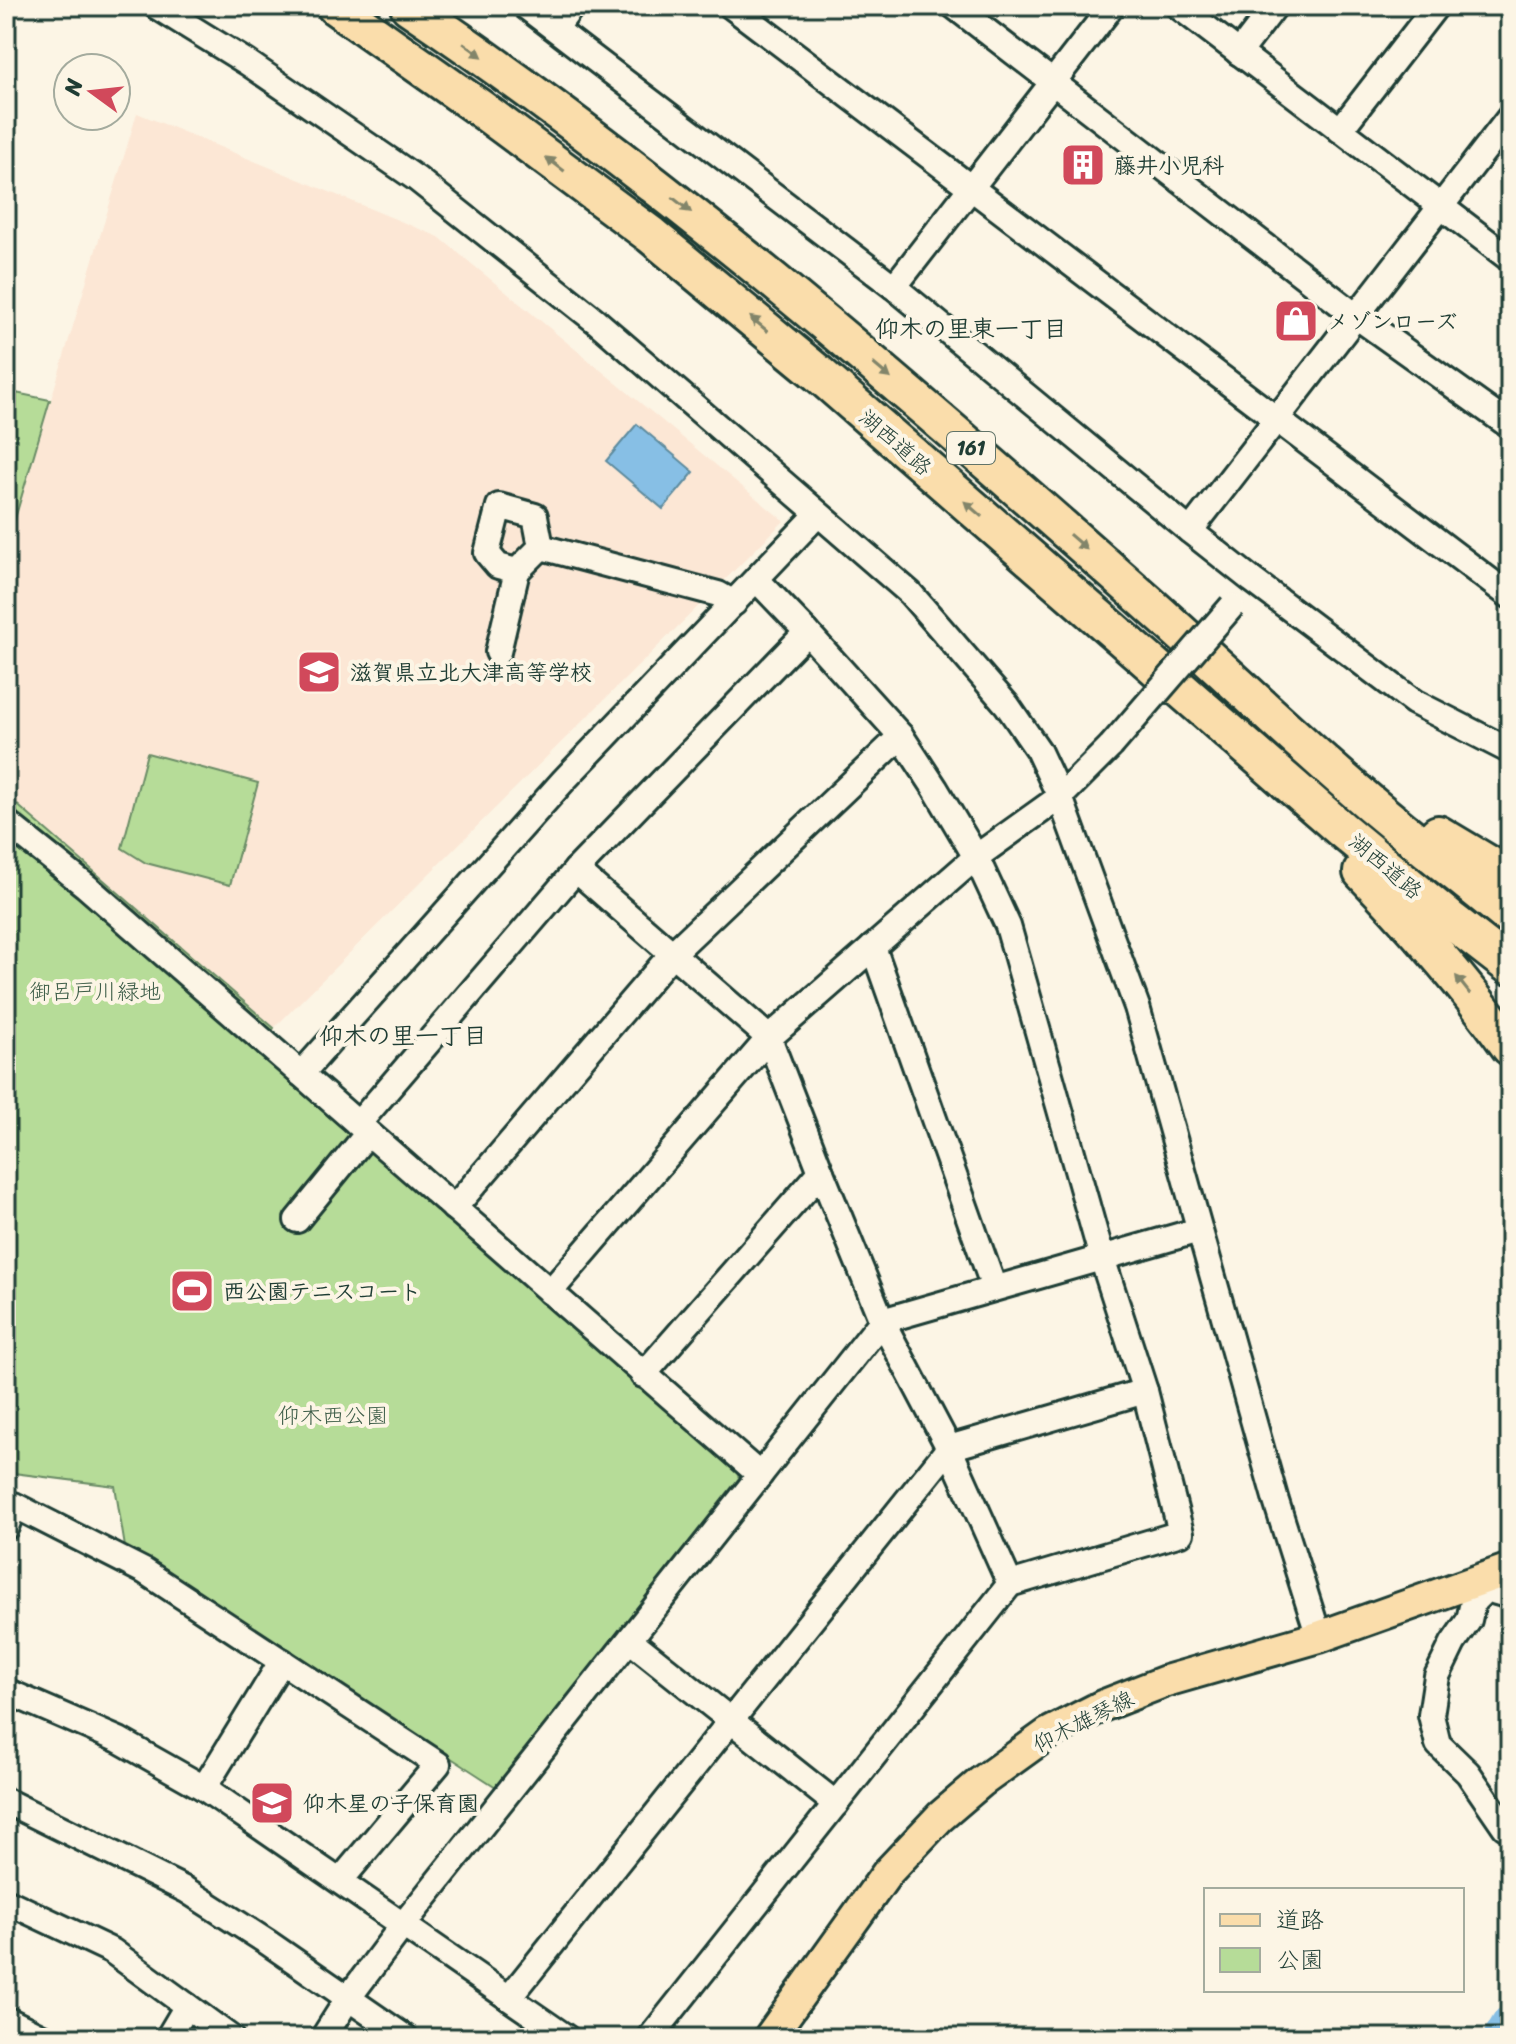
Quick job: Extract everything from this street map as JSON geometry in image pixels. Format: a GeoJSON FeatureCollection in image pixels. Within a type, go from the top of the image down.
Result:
{"type":"FeatureCollection","features":[{"type":"Feature","properties":{"kind":"highway","name":"湖西道路"},"geometry":{"type":"LineString","coordinates":[[335,6],[651,235],[819,374],[1341,829],[1510,966]]}},
{"type":"Feature","properties":{"kind":"highway","name":"湖西道路"},"geometry":{"type":"LineString","coordinates":[[409,6],[685,208],[767,274],[917,400],[1143,598],[1369,802],[1510,917]]}},
{"type":"Feature","properties":{"kind":"highway"},"geometry":{"type":"LineString","coordinates":[[1143,598],[1417,820],[1510,877]]}},
{"type":"Feature","properties":{"kind":"highway"},"geometry":{"type":"LineString","coordinates":[[1116,634],[1394,905],[1446,964],[1510,1047]]}},
{"type":"Feature","properties":{"kind":"main road","name":"仰木雄琴線"},"geometry":{"type":"LineString","coordinates":[[769,2038],[888,1872],[940,1817],[981,1782],[1049,1733],[1102,1706],[1166,1681],[1319,1637],[1493,1579]]}},
{"type":"Feature","properties":{"kind":"street"},"geometry":{"type":"LineString","coordinates":[[156,6],[248,63],[417,179],[596,321],[910,593],[997,693],[1038,750],[1060,797],[1137,1007],[1276,1501],[1319,1637]]}},
{"type":"Feature","properties":{"kind":"street"},"geometry":{"type":"LineString","coordinates":[[525,6],[894,287],[1252,580],[1414,702],[1510,751]]}},
{"type":"Feature","properties":{"kind":"street"},"geometry":{"type":"LineString","coordinates":[[556,28],[572,6]]}},
{"type":"Feature","properties":{"kind":"street"},"geometry":{"type":"LineString","coordinates":[[731,6],[1510,596]]}},
{"type":"Feature","properties":{"kind":"street"},"geometry":{"type":"LineString","coordinates":[[954,6],[1356,316],[1510,426]]}},
{"type":"Feature","properties":{"kind":"street"},"geometry":{"type":"LineString","coordinates":[[894,287],[1112,6]]}},
{"type":"Feature","properties":{"kind":"street"},"geometry":{"type":"LineString","coordinates":[[1178,6],[1510,259]]}},
{"type":"Feature","properties":{"kind":"street"},"geometry":{"type":"LineString","coordinates":[[1239,53],[1275,6]]}},
{"type":"Feature","properties":{"kind":"street"},"geometry":{"type":"LineString","coordinates":[[1340,130],[1436,6]]}},
{"type":"Feature","properties":{"kind":"street"},"geometry":{"type":"LineString","coordinates":[[1190,531],[1510,117]]}},
{"type":"Feature","properties":{"kind":"street"},"geometry":{"type":"LineString","coordinates":[[517,571],[498,566],[487,553],[499,506],[535,516],[541,547]]}},
{"type":"Feature","properties":{"kind":"street"},"geometry":{"type":"LineString","coordinates":[[301,1074],[564,780],[818,514]]}},
{"type":"Feature","properties":{"kind":"street"},"geometry":{"type":"LineString","coordinates":[[541,547],[718,594],[734,603]]}},
{"type":"Feature","properties":{"kind":"street"},"geometry":{"type":"LineString","coordinates":[[498,652],[517,571],[541,547]]}},
{"type":"Feature","properties":{"kind":"street"},"geometry":{"type":"LineString","coordinates":[[650,2038],[1010,1584],[1181,1533],[1145,1391],[1102,1258],[1008,926],[976,857],[901,736],[757,580]]}},
{"type":"Feature","properties":{"kind":"street"},"geometry":{"type":"LineString","coordinates":[[550,1292],[769,1038],[976,857],[1060,797],[1111,746],[1252,580]]}},
{"type":"Feature","properties":{"kind":"street"},"geometry":{"type":"LineString","coordinates":[[297,1220],[363,1128],[576,870],[807,632]]}},
{"type":"Feature","properties":{"kind":"street"},"geometry":{"type":"LineString","coordinates":[[454,1208],[671,955],[901,736]]}},
{"type":"Feature","properties":{"kind":"street"},"geometry":{"type":"LineString","coordinates":[[6,822],[86,886],[760,1475]]}},
{"type":"Feature","properties":{"kind":"street"},"geometry":{"type":"LineString","coordinates":[[576,870],[769,1038],[882,1321],[949,1448],[1010,1584]]}},
{"type":"Feature","properties":{"kind":"street"},"geometry":{"type":"LineString","coordinates":[[873,947],[994,1288]]}},
{"type":"Feature","properties":{"kind":"street"},"geometry":{"type":"LineString","coordinates":[[643,1375],[821,1172]]}},
{"type":"Feature","properties":{"kind":"street"},"geometry":{"type":"LineString","coordinates":[[323,2038],[349,1997],[403,1925],[882,1321],[1199,1230]]}},
{"type":"Feature","properties":{"kind":"street"},"geometry":{"type":"LineString","coordinates":[[509,1998],[949,1448],[1145,1391]]}},
{"type":"Feature","properties":{"kind":"street"},"geometry":{"type":"LineString","coordinates":[[6,1527],[14,1505],[144,1571],[438,1764],[340,1881]]}},
{"type":"Feature","properties":{"kind":"street"},"geometry":{"type":"LineString","coordinates":[[1510,1596],[1493,1579],[1473,1602],[1469,1620],[1453,1643],[1437,1676],[1431,1715],[1438,1744],[1468,1773],[1510,1830]]}},
{"type":"Feature","properties":{"kind":"street"},"geometry":{"type":"LineString","coordinates":[[631,1641],[836,1804]]}},
{"type":"Feature","properties":{"kind":"street"},"geometry":{"type":"LineString","coordinates":[[204,1788],[282,1661]]}},
{"type":"Feature","properties":{"kind":"street"},"geometry":{"type":"LineString","coordinates":[[9,1701],[119,1740],[204,1788],[567,2038]]}},
{"type":"Feature","properties":{"kind":"street"},"geometry":{"type":"LineString","coordinates":[[6,1801],[186,1890],[406,2038]]}},
{"type":"Feature","properties":{"kind":"street"},"geometry":{"type":"LineString","coordinates":[[6,1901],[112,1951],[231,2038]]}},
{"type":"Feature","properties":{"kind":"street"},"geometry":{"type":"LineString","coordinates":[[168,2038],[187,2006]]}},
{"type":"Feature","properties":{"kind":"street"},"geometry":{"type":"LineString","coordinates":[[6,2019],[44,2038]]}},
{"type":"Feature","properties":{"kind":"shaded area","name":"滋賀県立北大津高等学校"},"geometry":{"type":"Polygon","coordinates":[[[137,113],[439,237],[784,521],[274,1028],[6,795],[6,549],[137,113]]]}},
{"type":"Feature","properties":{"kind":"green space"},"geometry":{"type":"Polygon","coordinates":[[[6,391],[50,400],[6,549],[6,391]]]}},
{"type":"Feature","properties":{"kind":"green space"},"geometry":{"type":"Polygon","coordinates":[[[147,753],[258,783],[230,885],[146,863],[122,848],[147,753]]]}},
{"type":"Feature","properties":{"kind":"green space","name":"仰木西公園"},"geometry":{"type":"Polygon","coordinates":[[[6,795],[274,1028],[257,1054],[736,1470],[739,1478],[496,1787],[125,1547],[115,1486],[6,1472],[6,795]]]}},
{"type":"Feature","properties":{"kind":"water"},"geometry":{"type":"Polygon","coordinates":[[[637,424],[694,472],[663,509],[606,461],[637,424]]]}},
{"type":"Feature","properties":{"kind":"waterway"},"geometry":{"type":"LineString","coordinates":[[1501,2038],[1510,2023]]}},
{"type":"Feature","properties":{"kind":"place","name":"藤井小児科"},"geometry":{"type":"Point","coordinates":[1083,165]}},
{"type":"Feature","properties":{"kind":"place","name":"メゾンローズ"},"geometry":{"type":"Point","coordinates":[1296,321]}},
{"type":"Feature","properties":{"kind":"place","name":"滋賀県立北大津高等学校"},"geometry":{"type":"Point","coordinates":[319,672]}},
{"type":"Feature","properties":{"kind":"place","name":"西公園テニスコート"},"geometry":{"type":"Point","coordinates":[192,1291]}},
{"type":"Feature","properties":{"kind":"place","name":"仰木星の子保育園"},"geometry":{"type":"Point","coordinates":[272,1803]}},
{"type":"Feature","properties":{"kind":"district","name":"仰木の里東一丁目"},"geometry":{"type":"Point","coordinates":[971,329]}},
{"type":"Feature","properties":{"kind":"district","name":"仰木の里一丁目"},"geometry":{"type":"Point","coordinates":[403,1036]}},
{"type":"Feature","properties":{"kind":"park label","name":"御呂戸川緑地"},"geometry":{"type":"Point","coordinates":[95,991]}}]}
